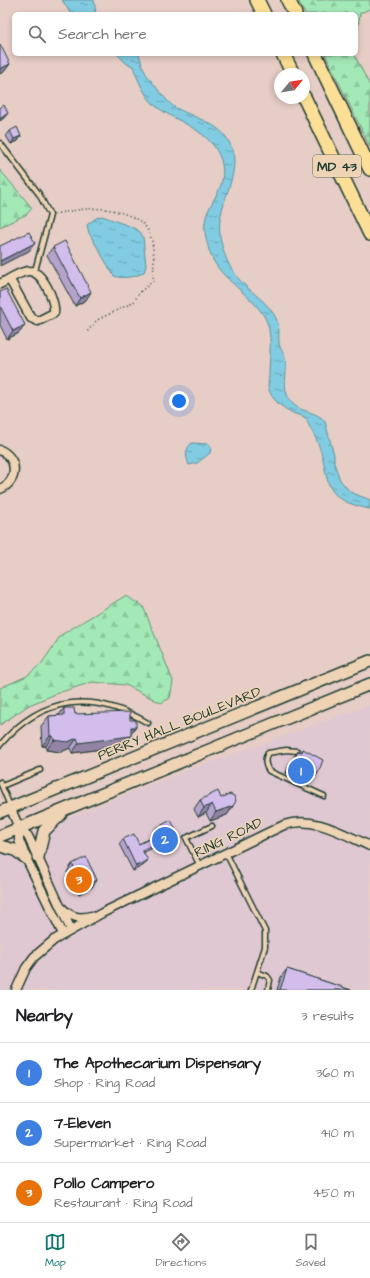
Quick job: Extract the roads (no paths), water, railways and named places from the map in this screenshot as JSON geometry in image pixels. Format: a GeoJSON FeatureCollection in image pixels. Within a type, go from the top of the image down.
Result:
{"type":"FeatureCollection","features":[{"type":"Feature","properties":{"kind":"highway"},"geometry":{"type":"LineString","coordinates":[[257,0],[263,12]]}},
{"type":"Feature","properties":{"kind":"highway"},"geometry":{"type":"LineString","coordinates":[[288,0],[294,12]]}},
{"type":"Feature","properties":{"kind":"highway"},"geometry":{"type":"LineString","coordinates":[[284,56],[290,68]]}},
{"type":"Feature","properties":{"kind":"highway","name":"MD 43"},"geometry":{"type":"LineString","coordinates":[[316,56],[370,169]]}},
{"type":"Feature","properties":{"kind":"highway","name":"MD 43"},"geometry":{"type":"LineString","coordinates":[[307,104],[370,234]]}},
{"type":"Feature","properties":{"kind":"main road","name":"PERRY HALL BOULEVARD"},"geometry":{"type":"LineString","coordinates":[[5,810],[370,661]]}},
{"type":"Feature","properties":{"kind":"main road"},"geometry":{"type":"LineString","coordinates":[[0,836],[370,684]]}},
{"type":"Feature","properties":{"kind":"main road"},"geometry":{"type":"LineString","coordinates":[[0,846],[15,850],[32,858],[44,831],[66,809]]}},
{"type":"Feature","properties":{"kind":"street"},"geometry":{"type":"LineString","coordinates":[[0,284],[27,271],[33,271],[41,278],[55,306],[54,313],[38,321],[31,318],[10,280]]}},
{"type":"Feature","properties":{"kind":"street"},"geometry":{"type":"LineString","coordinates":[[0,450],[10,457],[14,470],[10,482],[0,489]]}},
{"type":"Feature","properties":{"kind":"street"},"geometry":{"type":"LineString","coordinates":[[5,810],[19,828],[19,840],[32,858],[59,905],[71,930]]}},
{"type":"Feature","properties":{"kind":"street","name":"RING ROAD"},"geometry":{"type":"LineString","coordinates":[[16,990],[26,968],[34,957],[47,944],[62,934],[226,852],[284,825],[303,821],[317,824],[370,846]]}},
{"type":"Feature","properties":{"kind":"street"},"geometry":{"type":"LineString","coordinates":[[32,858],[62,934]]}},
{"type":"Feature","properties":{"kind":"street"},"geometry":{"type":"LineString","coordinates":[[59,905],[67,913],[80,918],[102,913]]}},
{"type":"Feature","properties":{"kind":"lane"},"geometry":{"type":"LineString","coordinates":[[0,143],[39,194],[50,215],[36,267],[33,271]]}},
{"type":"Feature","properties":{"kind":"lane"},"geometry":{"type":"LineString","coordinates":[[0,745],[17,727],[38,714],[60,705],[71,703],[96,703],[108,705],[131,713],[148,723]]}},
{"type":"Feature","properties":{"kind":"lane"},"geometry":{"type":"LineString","coordinates":[[297,751],[286,750],[268,753],[266,756],[266,767],[269,771],[324,796]]}},
{"type":"Feature","properties":{"kind":"lane"},"geometry":{"type":"LineString","coordinates":[[5,810],[1,784],[40,770]]}},
{"type":"Feature","properties":{"kind":"lane"},"geometry":{"type":"LineString","coordinates":[[200,866],[186,838],[212,826]]}},
{"type":"Feature","properties":{"kind":"lane"},"geometry":{"type":"LineString","coordinates":[[226,852],[265,931],[265,947],[251,990]]}},
{"type":"Feature","properties":{"kind":"lane"},"geometry":{"type":"LineString","coordinates":[[257,972],[267,976],[270,980],[268,990]]}},
{"type":"Feature","properties":{"kind":"water"},"geometry":{"type":"Polygon","coordinates":[[[62,0],[94,0],[96,12],[70,12],[62,0]]]}},
{"type":"Feature","properties":{"kind":"water"},"geometry":{"type":"Polygon","coordinates":[[[119,56],[140,56],[146,74],[173,106],[212,125],[225,136],[230,144],[234,156],[234,167],[219,228],[226,258],[232,270],[240,280],[265,303],[275,316],[279,326],[279,344],[284,354],[286,364],[285,382],[289,400],[298,408],[322,418],[325,422],[334,455],[334,463],[340,480],[350,492],[370,500],[370,509],[352,504],[339,498],[332,490],[328,482],[320,448],[306,420],[303,416],[295,414],[276,402],[268,388],[270,337],[267,323],[258,307],[224,275],[217,266],[212,257],[206,237],[205,222],[207,214],[220,187],[222,179],[223,170],[221,160],[216,150],[210,141],[194,129],[157,107],[149,99],[142,88],[133,66],[127,64],[119,56]]]}},
{"type":"Feature","properties":{"kind":"water"},"geometry":{"type":"Polygon","coordinates":[[[102,216],[132,227],[140,232],[143,237],[146,266],[144,272],[129,277],[114,276],[89,233],[87,225],[96,218],[102,216]]]}},
{"type":"Feature","properties":{"kind":"water"},"geometry":{"type":"Polygon","coordinates":[[[192,443],[209,444],[211,448],[210,453],[197,463],[189,465],[186,453],[192,443]]]}},
{"type":"Feature","properties":{"kind":"place","name":"The Apothecarium Dispensary"},"geometry":{"type":"Point","coordinates":[301,771]}},
{"type":"Feature","properties":{"kind":"place","name":"7-Eleven"},"geometry":{"type":"Point","coordinates":[165,840]}},
{"type":"Feature","properties":{"kind":"place","name":"Pollo Campero"},"geometry":{"type":"Point","coordinates":[79,880]}}]}
